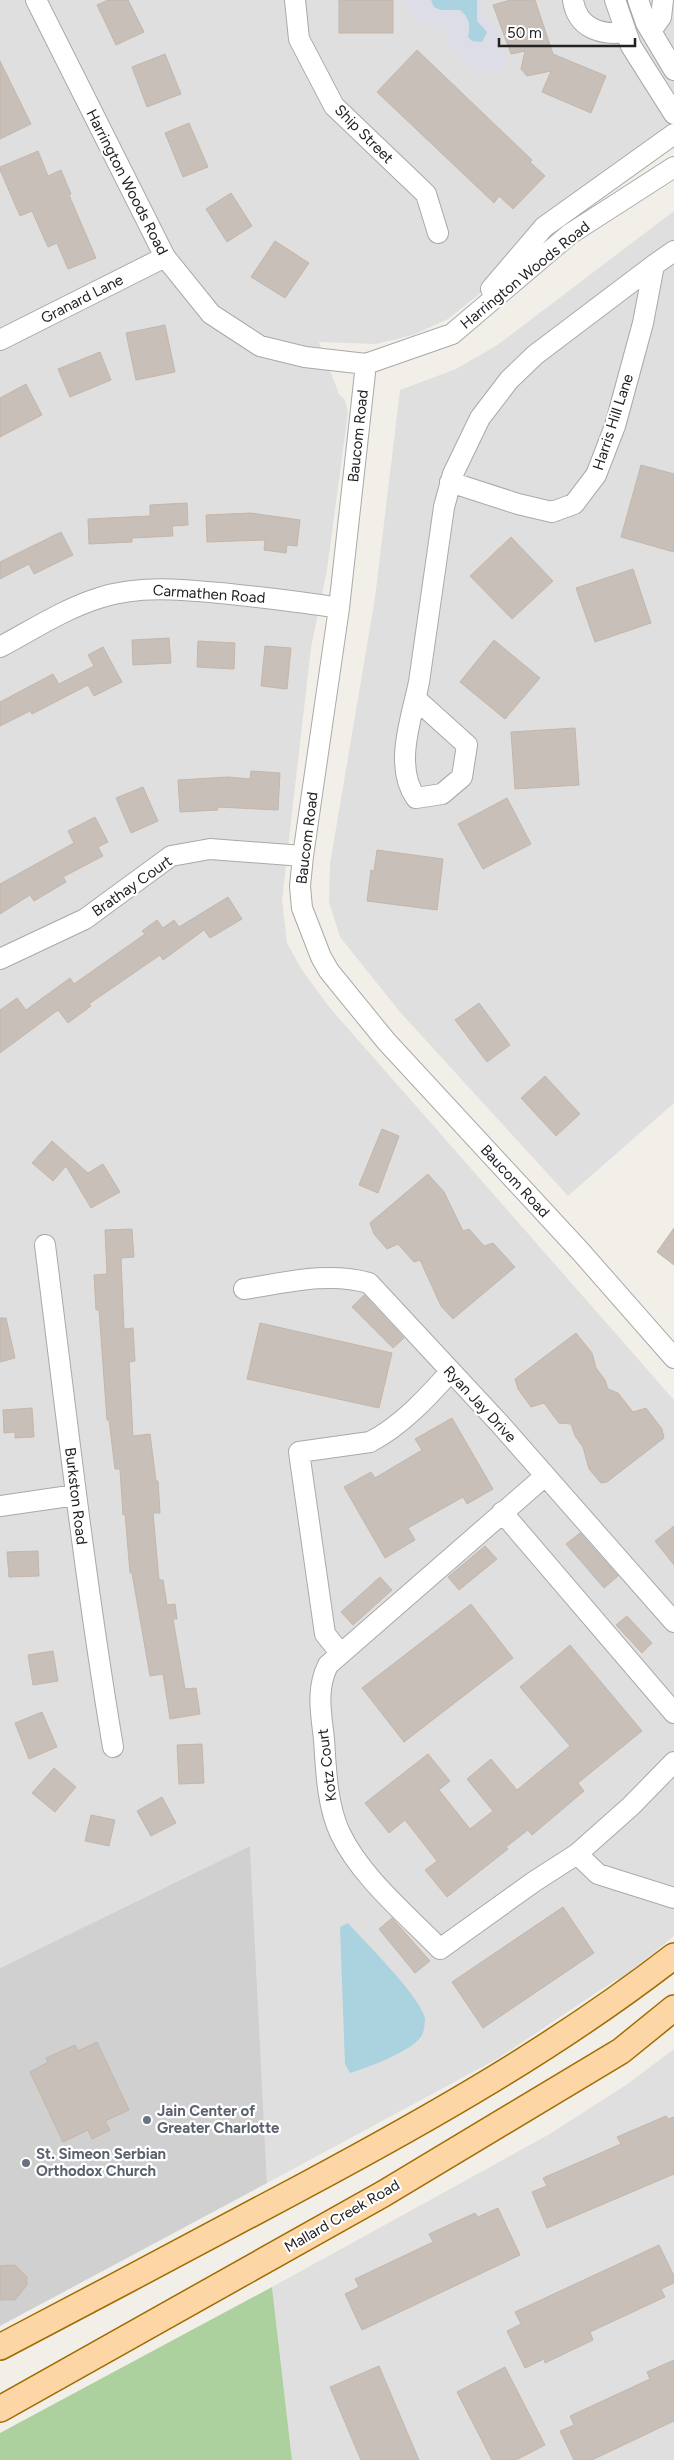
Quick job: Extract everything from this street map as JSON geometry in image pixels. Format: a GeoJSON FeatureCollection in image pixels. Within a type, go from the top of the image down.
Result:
{"type":"FeatureCollection","features":[{"type":"Feature","properties":{"kind":"main road"},"geometry":{"type":"LineString","coordinates":[[0,2347],[424,2121],[556,2041],[674,1956]]}},
{"type":"Feature","properties":{"kind":"main road","name":"Mallard Creek Road"},"geometry":{"type":"LineString","coordinates":[[0,2409],[383,2194],[621,2052],[674,2008]]}},
{"type":"Feature","properties":{"kind":"street","name":"Harrington Woods Road"},"geometry":{"type":"LineString","coordinates":[[36,0],[165,257],[211,314],[260,346],[305,357],[366,364],[452,334],[570,234],[674,167]]}},
{"type":"Feature","properties":{"kind":"street","name":"Ship Street"},"geometry":{"type":"LineString","coordinates":[[295,0],[298,40],[334,106],[426,194],[438,233]]}},
{"type":"Feature","properties":{"kind":"street"},"geometry":{"type":"LineString","coordinates":[[574,0],[580,20],[590,28],[603,32],[626,32]]}},
{"type":"Feature","properties":{"kind":"street"},"geometry":{"type":"LineString","coordinates":[[615,0],[631,46],[674,114]]}},
{"type":"Feature","properties":{"kind":"street"},"geometry":{"type":"LineString","coordinates":[[638,0],[651,31],[674,70]]}},
{"type":"Feature","properties":{"kind":"street"},"geometry":{"type":"LineString","coordinates":[[651,31],[661,16],[663,0]]}},
{"type":"Feature","properties":{"kind":"street","name":"Harrington Woods Road"},"geometry":{"type":"LineString","coordinates":[[452,334],[544,227],[674,134]]}},
{"type":"Feature","properties":{"kind":"street"},"geometry":{"type":"LineString","coordinates":[[416,699],[467,745],[462,776],[442,794],[416,798],[410,789],[406,769],[406,746],[416,699],[444,507],[450,482],[480,418],[509,380],[534,355],[674,251]]}},
{"type":"Feature","properties":{"kind":"street","name":"Granard Lane"},"geometry":{"type":"LineString","coordinates":[[0,340],[165,257]]}},
{"type":"Feature","properties":{"kind":"street","name":"Harris Hill Lane"},"geometry":{"type":"LineString","coordinates":[[450,482],[518,504],[552,512],[574,504],[596,475],[615,426],[642,323],[654,265]]}},
{"type":"Feature","properties":{"kind":"street","name":"Baucom Road"},"geometry":{"type":"LineString","coordinates":[[366,364],[339,608],[303,856],[300,886],[302,908],[320,957],[386,1041],[581,1252],[674,1358]]}},
{"type":"Feature","properties":{"kind":"street","name":"Carmathen Road"},"geometry":{"type":"LineString","coordinates":[[0,646],[99,598],[126,592],[153,589],[188,590],[294,601],[339,608]]}},
{"type":"Feature","properties":{"kind":"street","name":"Brathay Court"},"geometry":{"type":"LineString","coordinates":[[0,959],[86,919],[171,856],[210,849],[303,856]]}},
{"type":"Feature","properties":{"kind":"street","name":"Burkston Road"},"geometry":{"type":"LineString","coordinates":[[45,1244],[76,1495],[99,1664],[113,1747]]}},
{"type":"Feature","properties":{"kind":"street","name":"Ryan Jay Drive"},"geometry":{"type":"LineString","coordinates":[[244,1289],[325,1278],[351,1277],[369,1283],[500,1424],[674,1622]]}},
{"type":"Feature","properties":{"kind":"street"},"geometry":{"type":"LineString","coordinates":[[341,1654],[325,1634],[299,1452],[370,1442],[380,1437],[420,1404],[450,1372]]}},
{"type":"Feature","properties":{"kind":"street","name":"Kotz Court"},"geometry":{"type":"LineString","coordinates":[[545,1476],[328,1665],[321,1679],[320,1704],[327,1780],[340,1833],[359,1862],[380,1888],[440,1948],[577,1854]]}},
{"type":"Feature","properties":{"kind":"street"},"geometry":{"type":"LineString","coordinates":[[0,1506],[76,1495]]}},
{"type":"Feature","properties":{"kind":"street"},"geometry":{"type":"LineString","coordinates":[[502,1512],[674,1713]]}},
{"type":"Feature","properties":{"kind":"street"},"geometry":{"type":"LineString","coordinates":[[674,1762],[631,1806],[577,1854],[598,1874],[674,1898]]}},
{"type":"Feature","properties":{"kind":"shaded area"},"geometry":{"type":"Polygon","coordinates":[[[0,0],[674,0],[674,131],[533,234],[478,295],[448,319],[413,335],[376,344],[319,342],[339,394],[345,400],[348,412],[327,570],[311,648],[282,900],[287,943],[302,970],[330,1008],[674,1400],[674,1936],[619,1981],[617,1979],[497,2059],[267,2183],[250,1846],[0,1968],[0,0]]]}},
{"type":"Feature","properties":{"kind":"shaded area"},"geometry":{"type":"Polygon","coordinates":[[[405,0],[431,0],[441,10],[460,10],[467,16],[469,31],[487,32],[477,21],[477,0],[481,0],[479,11],[491,21],[508,57],[503,69],[495,73],[486,73],[466,64],[447,45],[446,33],[443,27],[422,24],[413,18],[405,0]]]}},
{"type":"Feature","properties":{"kind":"shaded area"},"geometry":{"type":"Polygon","coordinates":[[[674,211],[674,1103],[568,1196],[400,1012],[340,937],[329,902],[330,864],[375,598],[400,390],[456,369],[496,346],[674,211]]]}},
{"type":"Feature","properties":{"kind":"shaded area","name":"Jain Center of Greater Charlotte"},"geometry":{"type":"Polygon","coordinates":[[[250,1846],[267,2183],[0,2326],[0,1968],[250,1846]]]}},
{"type":"Feature","properties":{"kind":"shaded area"},"geometry":{"type":"Polygon","coordinates":[[[674,2049],[674,2460],[292,2460],[272,2287],[548,2135],[626,2085],[674,2049]]]}},
{"type":"Feature","properties":{"kind":"green space"},"geometry":{"type":"Polygon","coordinates":[[[272,2287],[292,2460],[0,2460],[0,2433],[272,2287]]]}},
{"type":"Feature","properties":{"kind":"water"},"geometry":{"type":"Polygon","coordinates":[[[431,0],[477,0],[477,21],[487,32],[482,42],[472,41],[468,37],[468,22],[466,16],[460,10],[441,10],[434,7],[431,0]]]}},
{"type":"Feature","properties":{"kind":"water"},"geometry":{"type":"Polygon","coordinates":[[[348,1923],[403,1983],[421,2008],[425,2018],[423,2033],[411,2046],[390,2058],[350,2073],[345,2064],[340,1927],[348,1923]]]}},
{"type":"Feature","properties":{"kind":"building"},"geometry":{"type":"Polygon","coordinates":[[[108,0],[128,0],[144,32],[116,45],[97,5],[108,0]]]}},
{"type":"Feature","properties":{"kind":"building"},"geometry":{"type":"Polygon","coordinates":[[[339,0],[393,0],[393,33],[339,33],[339,0]]]}},
{"type":"Feature","properties":{"kind":"building"},"geometry":{"type":"Polygon","coordinates":[[[510,0],[535,0],[553,54],[606,76],[591,113],[542,92],[551,71],[527,76],[521,69],[525,51],[511,54],[493,5],[510,0]]]}},
{"type":"Feature","properties":{"kind":"building"},"geometry":{"type":"Polygon","coordinates":[[[417,50],[532,160],[530,162],[545,176],[513,209],[499,196],[494,203],[377,92],[417,50]]]}},
{"type":"Feature","properties":{"kind":"building"},"geometry":{"type":"Polygon","coordinates":[[[165,54],[181,94],[147,107],[132,67],[165,54]]]}},
{"type":"Feature","properties":{"kind":"building"},"geometry":{"type":"Polygon","coordinates":[[[0,61],[31,124],[0,139],[0,61]]]}},
{"type":"Feature","properties":{"kind":"building"},"geometry":{"type":"Polygon","coordinates":[[[189,123],[208,167],[183,177],[165,133],[189,123]]]}},
{"type":"Feature","properties":{"kind":"building"},"geometry":{"type":"Polygon","coordinates":[[[38,151],[48,176],[61,170],[71,194],[69,195],[96,258],[68,269],[57,243],[48,247],[32,211],[20,216],[0,170],[0,167],[38,151]]]}},
{"type":"Feature","properties":{"kind":"building"},"geometry":{"type":"Polygon","coordinates":[[[231,193],[252,226],[227,242],[206,209],[231,193]]]}},
{"type":"Feature","properties":{"kind":"building"},"geometry":{"type":"Polygon","coordinates":[[[275,241],[309,263],[285,298],[251,277],[275,241]]]}},
{"type":"Feature","properties":{"kind":"building"},"geometry":{"type":"Polygon","coordinates":[[[165,325],[175,372],[136,380],[126,333],[165,325]]]}},
{"type":"Feature","properties":{"kind":"building"},"geometry":{"type":"Polygon","coordinates":[[[100,352],[111,380],[70,397],[58,369],[100,352]]]}},
{"type":"Feature","properties":{"kind":"building"},"geometry":{"type":"Polygon","coordinates":[[[26,384],[42,415],[0,437],[0,398],[26,384]]]}},
{"type":"Feature","properties":{"kind":"building"},"geometry":{"type":"Polygon","coordinates":[[[641,465],[674,474],[674,552],[621,537],[641,465]]]}},
{"type":"Feature","properties":{"kind":"building"},"geometry":{"type":"Polygon","coordinates":[[[187,503],[188,525],[172,526],[173,536],[132,538],[132,542],[89,544],[88,519],[150,516],[150,505],[187,503]]]}},
{"type":"Feature","properties":{"kind":"building"},"geometry":{"type":"Polygon","coordinates":[[[251,513],[300,520],[297,546],[287,545],[286,553],[264,550],[265,540],[207,542],[206,515],[251,513]]]}},
{"type":"Feature","properties":{"kind":"building"},"geometry":{"type":"Polygon","coordinates":[[[61,532],[73,555],[34,574],[29,564],[0,579],[0,562],[61,532]]]}},
{"type":"Feature","properties":{"kind":"building"},"geometry":{"type":"Polygon","coordinates":[[[511,537],[553,581],[512,619],[470,576],[511,537]]]}},
{"type":"Feature","properties":{"kind":"building"},"geometry":{"type":"Polygon","coordinates":[[[633,569],[651,623],[595,642],[576,588],[633,569]]]}},
{"type":"Feature","properties":{"kind":"building"},"geometry":{"type":"Polygon","coordinates":[[[169,638],[171,663],[133,665],[132,640],[169,638]]]}},
{"type":"Feature","properties":{"kind":"building"},"geometry":{"type":"Polygon","coordinates":[[[494,640],[540,678],[505,719],[460,682],[494,640]]]}},
{"type":"Feature","properties":{"kind":"building"},"geometry":{"type":"Polygon","coordinates":[[[198,641],[235,643],[234,669],[197,667],[198,641]]]}},
{"type":"Feature","properties":{"kind":"building"},"geometry":{"type":"Polygon","coordinates":[[[265,646],[291,648],[287,689],[261,686],[265,646]]]}},
{"type":"Feature","properties":{"kind":"building"},"geometry":{"type":"Polygon","coordinates":[[[103,647],[122,682],[94,696],[88,685],[32,714],[30,711],[0,726],[0,702],[53,674],[59,684],[94,666],[88,655],[103,647]]]}},
{"type":"Feature","properties":{"kind":"building"},"geometry":{"type":"Polygon","coordinates":[[[575,728],[579,785],[515,789],[511,732],[575,728]]]}},
{"type":"Feature","properties":{"kind":"building"},"geometry":{"type":"Polygon","coordinates":[[[251,771],[280,773],[278,810],[217,807],[218,810],[180,812],[178,780],[228,777],[250,779],[251,771]]]}},
{"type":"Feature","properties":{"kind":"building"},"geometry":{"type":"Polygon","coordinates":[[[143,787],[158,821],[131,833],[116,798],[143,787]]]}},
{"type":"Feature","properties":{"kind":"building"},"geometry":{"type":"Polygon","coordinates":[[[507,798],[531,844],[483,869],[458,824],[507,798]]]}},
{"type":"Feature","properties":{"kind":"building"},"geometry":{"type":"Polygon","coordinates":[[[95,817],[108,842],[98,847],[103,856],[63,877],[66,882],[34,901],[30,895],[0,914],[0,884],[74,843],[68,831],[95,817]]]}},
{"type":"Feature","properties":{"kind":"building"},"geometry":{"type":"Polygon","coordinates":[[[377,850],[443,859],[437,910],[367,901],[371,870],[374,871],[377,850]]]}},
{"type":"Feature","properties":{"kind":"building"},"geometry":{"type":"Polygon","coordinates":[[[228,897],[242,919],[210,938],[204,930],[163,960],[160,955],[89,1004],[91,1006],[68,1023],[58,1010],[0,1053],[0,1010],[17,998],[26,1010],[70,978],[74,984],[145,934],[142,931],[157,920],[163,928],[174,920],[179,927],[228,897]]]}},
{"type":"Feature","properties":{"kind":"building"},"geometry":{"type":"Polygon","coordinates":[[[479,1003],[510,1045],[487,1062],[455,1020],[479,1003]]]}},
{"type":"Feature","properties":{"kind":"building"},"geometry":{"type":"Polygon","coordinates":[[[545,1076],[580,1114],[556,1136],[521,1098],[545,1076]]]}},
{"type":"Feature","properties":{"kind":"building"},"geometry":{"type":"Polygon","coordinates":[[[382,1129],[399,1136],[378,1193],[359,1185],[382,1129]]]}},
{"type":"Feature","properties":{"kind":"building"},"geometry":{"type":"Polygon","coordinates":[[[52,1141],[88,1173],[103,1164],[120,1192],[91,1208],[66,1166],[53,1181],[32,1163],[52,1141]]]}},
{"type":"Feature","properties":{"kind":"building"},"geometry":{"type":"Polygon","coordinates":[[[428,1174],[444,1192],[463,1231],[469,1229],[484,1246],[493,1243],[515,1267],[453,1319],[441,1306],[420,1260],[414,1262],[398,1244],[387,1249],[374,1234],[370,1223],[428,1174]]]}},
{"type":"Feature","properties":{"kind":"building"},"geometry":{"type":"Polygon","coordinates":[[[674,1228],[674,1265],[657,1252],[674,1228]]]}},
{"type":"Feature","properties":{"kind":"building"},"geometry":{"type":"Polygon","coordinates":[[[132,1229],[134,1257],[121,1258],[124,1329],[133,1328],[135,1361],[129,1362],[133,1436],[150,1434],[156,1481],[158,1481],[160,1513],[153,1513],[159,1580],[163,1580],[167,1605],[175,1604],[177,1619],[173,1619],[185,1689],[196,1688],[200,1714],[170,1719],[163,1674],[150,1676],[132,1573],[130,1573],[120,1469],[115,1469],[109,1420],[107,1420],[99,1310],[96,1310],[94,1275],[107,1274],[105,1230],[132,1229]]]}},
{"type":"Feature","properties":{"kind":"building"},"geometry":{"type":"Polygon","coordinates":[[[364,1295],[404,1338],[393,1348],[352,1307],[364,1295]]]}},
{"type":"Feature","properties":{"kind":"building"},"geometry":{"type":"Polygon","coordinates":[[[0,1318],[6,1318],[15,1358],[0,1362],[0,1318]]]}},
{"type":"Feature","properties":{"kind":"building"},"geometry":{"type":"Polygon","coordinates":[[[260,1323],[392,1353],[379,1408],[247,1379],[260,1323]]]}},
{"type":"Feature","properties":{"kind":"building"},"geometry":{"type":"Polygon","coordinates":[[[576,1333],[592,1353],[596,1368],[605,1380],[608,1389],[618,1393],[633,1412],[646,1408],[662,1429],[664,1438],[607,1482],[601,1483],[589,1469],[583,1447],[575,1436],[571,1424],[559,1423],[544,1403],[531,1407],[518,1389],[515,1379],[576,1333]]]}},
{"type":"Feature","properties":{"kind":"building"},"geometry":{"type":"Polygon","coordinates":[[[32,1408],[34,1437],[15,1438],[15,1432],[4,1433],[3,1410],[32,1408]]]}},
{"type":"Feature","properties":{"kind":"building"},"geometry":{"type":"Polygon","coordinates":[[[452,1418],[493,1489],[467,1504],[463,1497],[408,1528],[415,1540],[385,1558],[344,1487],[371,1472],[375,1478],[422,1450],[415,1439],[452,1418]]]}},
{"type":"Feature","properties":{"kind":"building"},"geometry":{"type":"Polygon","coordinates":[[[674,1526],[674,1565],[655,1541],[674,1526]]]}},
{"type":"Feature","properties":{"kind":"building"},"geometry":{"type":"Polygon","coordinates":[[[580,1533],[618,1576],[604,1588],[566,1544],[580,1533]]]}},
{"type":"Feature","properties":{"kind":"building"},"geometry":{"type":"Polygon","coordinates":[[[485,1546],[497,1559],[459,1590],[448,1577],[485,1546]]]}},
{"type":"Feature","properties":{"kind":"building"},"geometry":{"type":"Polygon","coordinates":[[[38,1551],[39,1576],[9,1577],[7,1552],[38,1551]]]}},
{"type":"Feature","properties":{"kind":"building"},"geometry":{"type":"Polygon","coordinates":[[[380,1577],[392,1590],[353,1625],[341,1612],[380,1577]]]}},
{"type":"Feature","properties":{"kind":"building"},"geometry":{"type":"Polygon","coordinates":[[[471,1604],[513,1658],[404,1742],[362,1688],[471,1604]]]}},
{"type":"Feature","properties":{"kind":"building"},"geometry":{"type":"Polygon","coordinates":[[[627,1616],[652,1643],[642,1653],[616,1625],[627,1616]]]}},
{"type":"Feature","properties":{"kind":"building"},"geometry":{"type":"Polygon","coordinates":[[[570,1645],[642,1731],[578,1783],[584,1791],[532,1835],[528,1830],[506,1847],[508,1849],[447,1897],[425,1870],[437,1861],[405,1820],[389,1833],[365,1803],[428,1754],[450,1781],[439,1790],[470,1829],[493,1811],[467,1779],[491,1759],[517,1790],[570,1746],[520,1687],[570,1645]]]}},
{"type":"Feature","properties":{"kind":"building"},"geometry":{"type":"Polygon","coordinates":[[[53,1651],[58,1681],[33,1685],[28,1655],[53,1651]]]}},
{"type":"Feature","properties":{"kind":"building"},"geometry":{"type":"Polygon","coordinates":[[[42,1712],[57,1747],[29,1759],[15,1723],[42,1712]]]}},
{"type":"Feature","properties":{"kind":"building"},"geometry":{"type":"Polygon","coordinates":[[[202,1744],[204,1783],[179,1784],[177,1745],[202,1744]]]}},
{"type":"Feature","properties":{"kind":"building"},"geometry":{"type":"Polygon","coordinates":[[[54,1768],[76,1787],[55,1812],[32,1793],[54,1768]]]}},
{"type":"Feature","properties":{"kind":"building"},"geometry":{"type":"Polygon","coordinates":[[[162,1797],[176,1823],[151,1836],[137,1811],[162,1797]]]}},
{"type":"Feature","properties":{"kind":"building"},"geometry":{"type":"Polygon","coordinates":[[[91,1815],[115,1820],[109,1846],[85,1841],[91,1815]]]}},
{"type":"Feature","properties":{"kind":"building"},"geometry":{"type":"Polygon","coordinates":[[[563,1907],[594,1953],[483,2028],[452,1982],[563,1907]]]}},
{"type":"Feature","properties":{"kind":"building"},"geometry":{"type":"Polygon","coordinates":[[[392,1918],[430,1961],[415,1973],[379,1929],[392,1918]]]}},
{"type":"Feature","properties":{"kind":"building"},"geometry":{"type":"Polygon","coordinates":[[[97,2042],[129,2110],[105,2121],[110,2130],[92,2139],[88,2130],[63,2142],[30,2072],[48,2062],[46,2058],[75,2045],[78,2051],[97,2042]]]}},
{"type":"Feature","properties":{"kind":"building"},"geometry":{"type":"Polygon","coordinates":[[[666,2116],[668,2119],[674,2117],[674,2174],[547,2228],[532,2192],[547,2186],[543,2178],[621,2144],[617,2137],[666,2116]]]}},
{"type":"Feature","properties":{"kind":"building"},"geometry":{"type":"Polygon","coordinates":[[[498,2208],[520,2255],[362,2330],[345,2294],[359,2287],[355,2279],[433,2242],[429,2234],[475,2213],[478,2217],[498,2208]]]}},
{"type":"Feature","properties":{"kind":"building"},"geometry":{"type":"Polygon","coordinates":[[[659,2245],[674,2276],[674,2283],[661,2289],[665,2297],[590,2332],[593,2340],[545,2363],[544,2359],[525,2368],[507,2331],[521,2324],[515,2312],[659,2245]]]}},
{"type":"Feature","properties":{"kind":"building"},"geometry":{"type":"Polygon","coordinates":[[[15,2265],[27,2277],[27,2285],[15,2300],[0,2300],[0,2266],[15,2265]]]}},
{"type":"Feature","properties":{"kind":"building"},"geometry":{"type":"Polygon","coordinates":[[[674,2360],[674,2421],[592,2460],[574,2460],[560,2431],[574,2425],[570,2416],[650,2379],[647,2372],[674,2360]]]}},
{"type":"Feature","properties":{"kind":"building"},"geometry":{"type":"Polygon","coordinates":[[[379,2366],[419,2460],[361,2460],[330,2387],[379,2366]]]}},
{"type":"Feature","properties":{"kind":"building"},"geometry":{"type":"Polygon","coordinates":[[[505,2367],[545,2445],[516,2460],[492,2460],[457,2392],[505,2367]]]}},
{"type":"Feature","properties":{"kind":"place","name":"Jain Center of Greater Charlotte"},"geometry":{"type":"Point","coordinates":[147,2120]}},
{"type":"Feature","properties":{"kind":"place","name":"St. Simeon Serbian Orthodox Church"},"geometry":{"type":"Point","coordinates":[26,2163]}}]}
